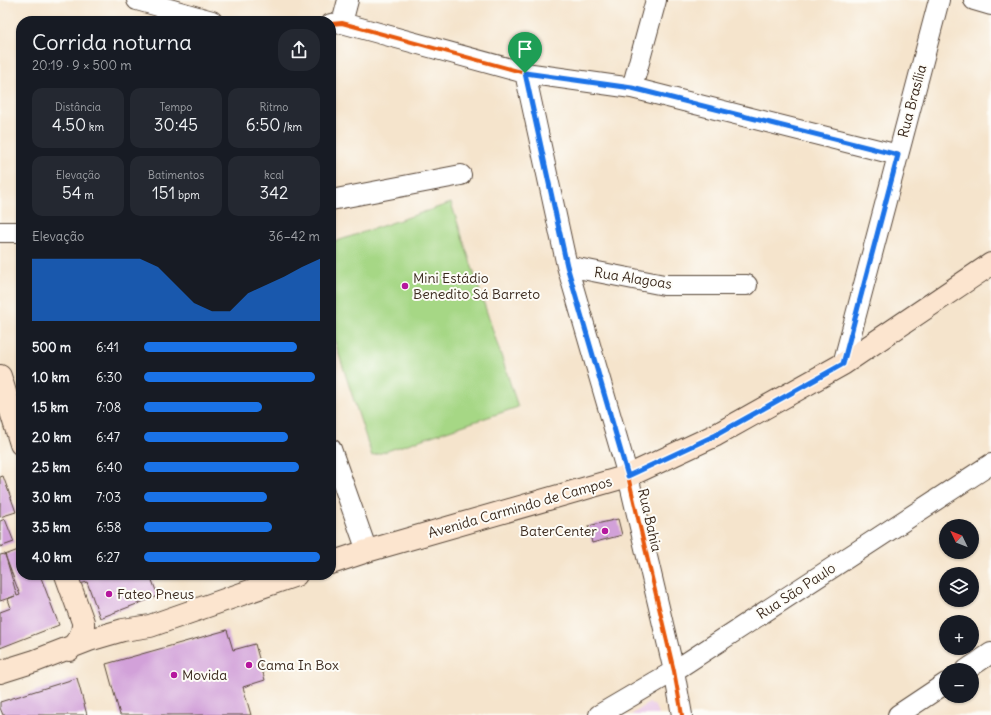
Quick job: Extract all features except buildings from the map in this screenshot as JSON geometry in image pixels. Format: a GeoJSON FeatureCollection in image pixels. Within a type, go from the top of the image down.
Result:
{"type":"FeatureCollection","features":[{"type":"Feature","properties":{"kind":"main road","name":"Avenida Carmindo de Campos"},"geometry":{"type":"LineString","coordinates":[[336,561],[367,550],[628,476],[716,435],[843,364],[991,264]]}},
{"type":"Feature","properties":{"kind":"main road"},"geometry":{"type":"LineString","coordinates":[[0,376],[16,428]]}},
{"type":"Feature","properties":{"kind":"main road"},"geometry":{"type":"LineString","coordinates":[[65,652],[82,633],[83,629],[83,622],[68,580]]}},
{"type":"Feature","properties":{"kind":"main road"},"geometry":{"type":"LineString","coordinates":[[65,652],[78,655],[126,640],[150,626],[282,580]]}},
{"type":"Feature","properties":{"kind":"main road"},"geometry":{"type":"LineString","coordinates":[[83,622],[88,628],[100,636],[113,640],[126,640]]}},
{"type":"Feature","properties":{"kind":"main road"},"geometry":{"type":"LineString","coordinates":[[0,672],[65,652],[100,636],[134,627],[150,626]]}},
{"type":"Feature","properties":{"kind":"street"},"geometry":{"type":"LineString","coordinates":[[137,0],[194,16]]}},
{"type":"Feature","properties":{"kind":"street"},"geometry":{"type":"LineString","coordinates":[[348,0],[337,23],[525,73],[632,88],[898,155]]}},
{"type":"Feature","properties":{"kind":"street"},"geometry":{"type":"LineString","coordinates":[[632,88],[656,0]]}},
{"type":"Feature","properties":{"kind":"street","name":"Rua Brasília"},"geometry":{"type":"LineString","coordinates":[[843,364],[939,0]]}},
{"type":"Feature","properties":{"kind":"street"},"geometry":{"type":"LineString","coordinates":[[974,0],[991,5]]}},
{"type":"Feature","properties":{"kind":"street","name":"Rua Bahia"},"geometry":{"type":"LineString","coordinates":[[525,73],[567,266],[628,476],[674,671],[682,715]]}},
{"type":"Feature","properties":{"kind":"street"},"geometry":{"type":"LineString","coordinates":[[336,199],[461,175]]}},
{"type":"Feature","properties":{"kind":"street"},"geometry":{"type":"LineString","coordinates":[[0,232],[16,232]]}},
{"type":"Feature","properties":{"kind":"street","name":"Rua Alagoas"},"geometry":{"type":"LineString","coordinates":[[567,266],[664,285],[747,285]]}},
{"type":"Feature","properties":{"kind":"street"},"geometry":{"type":"LineString","coordinates":[[336,463],[367,550]]}},
{"type":"Feature","properties":{"kind":"street","name":"Rua São Paulo"},"geometry":{"type":"LineString","coordinates":[[599,715],[674,671],[991,464]]}},
{"type":"Feature","properties":{"kind":"street"},"geometry":{"type":"LineString","coordinates":[[977,663],[989,655]]}},
{"type":"Feature","properties":{"kind":"street"},"geometry":{"type":"LineString","coordinates":[[898,715],[939,688]]}},
{"type":"Feature","properties":{"kind":"shaded area"},"geometry":{"type":"Polygon","coordinates":[[[649,703],[655,706],[658,715],[631,715],[649,703]]]}},
{"type":"Feature","properties":{"kind":"green space","name":"Mini Estádio Benedito Sá Barreto"},"geometry":{"type":"Polygon","coordinates":[[[451,203],[518,407],[372,456],[336,345],[336,241],[451,203]]]}},
{"type":"Feature","properties":{"kind":"cycle path"},"geometry":{"type":"LineString","coordinates":[[336,24],[342,23],[525,73],[632,88],[898,155]]}},
{"type":"Feature","properties":{"kind":"cycle path"},"geometry":{"type":"LineString","coordinates":[[525,73],[567,266],[628,476],[674,671],[682,715]]}},
{"type":"Feature","properties":{"kind":"place","name":"Mini Estádio Benedito Sá Barreto"},"geometry":{"type":"Point","coordinates":[405,286]}},
{"type":"Feature","properties":{"kind":"place","name":"BaterCenter"},"geometry":{"type":"Point","coordinates":[605,531]}},
{"type":"Feature","properties":{"kind":"place","name":"Fateo Pneus"},"geometry":{"type":"Point","coordinates":[109,594]}},
{"type":"Feature","properties":{"kind":"place","name":"Cama In Box"},"geometry":{"type":"Point","coordinates":[249,665]}},
{"type":"Feature","properties":{"kind":"place","name":"Movida"},"geometry":{"type":"Point","coordinates":[174,675]}},
{"type":"Feature","properties":{"kind":"route"},"geometry":{"type":"LineString","coordinates":[[525,73],[632,88],[898,155],[843,364],[716,435],[628,476],[567,266],[525,73]]}}]}
